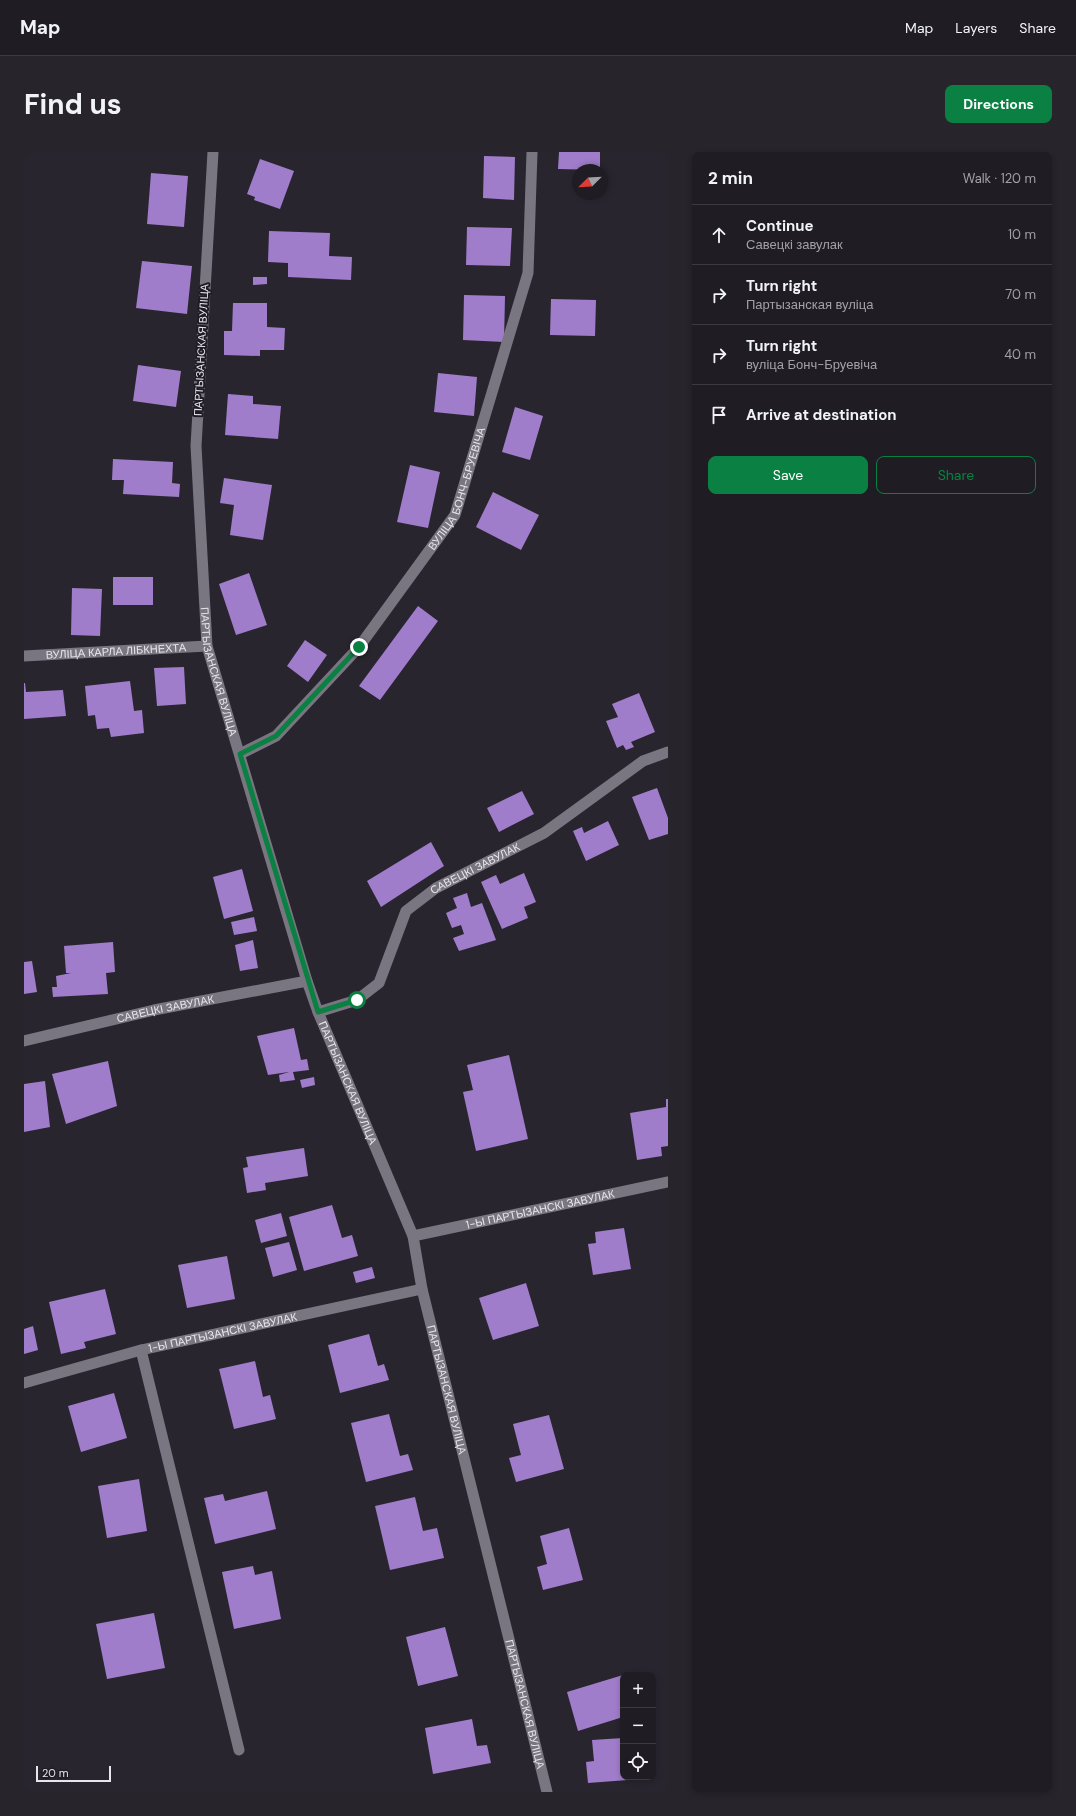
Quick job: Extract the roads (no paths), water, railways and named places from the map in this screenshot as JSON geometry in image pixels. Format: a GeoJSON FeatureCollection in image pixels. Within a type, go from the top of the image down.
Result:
{"type":"FeatureCollection","features":[{"type":"Feature","properties":{"kind":"street","name":"ПАРТЫЗАНСКАЯ ВУЛІЦА"},"geometry":{"type":"LineString","coordinates":[[213,152],[196,446],[207,646],[307,981],[318,1012],[413,1236],[422,1289],[547,1792]]}},
{"type":"Feature","properties":{"kind":"street","name":"ВУЛІЦА БОНЧ-БРУЕВІЧА"},"geometry":{"type":"LineString","coordinates":[[240,754],[276,736],[359,647],[455,514],[528,273],[532,152]]}},
{"type":"Feature","properties":{"kind":"street","name":"ВУЛІЦА КАРЛА ЛІБКНЕХТА"},"geometry":{"type":"LineString","coordinates":[[24,656],[207,646]]}},
{"type":"Feature","properties":{"kind":"street","name":"САВЕЦКІ ЗАВУЛАК"},"geometry":{"type":"LineString","coordinates":[[318,1012],[357,1000],[379,983],[406,911],[436,888],[544,834],[643,761],[668,752]]}},
{"type":"Feature","properties":{"kind":"street","name":"САВЕЦКІ ЗАВУЛАК"},"geometry":{"type":"LineString","coordinates":[[24,1041],[154,1010],[307,981]]}},
{"type":"Feature","properties":{"kind":"street","name":"1-Ы ПАРТЫЗАНСКІ ЗАВУЛАК"},"geometry":{"type":"LineString","coordinates":[[413,1236],[668,1182]]}},
{"type":"Feature","properties":{"kind":"street","name":"1-Ы ПАРТЫЗАНСКІ ЗАВУЛАК"},"geometry":{"type":"LineString","coordinates":[[24,1383],[141,1350],[422,1289]]}},
{"type":"Feature","properties":{"kind":"street"},"geometry":{"type":"LineString","coordinates":[[141,1350],[239,1750]]}}]}
